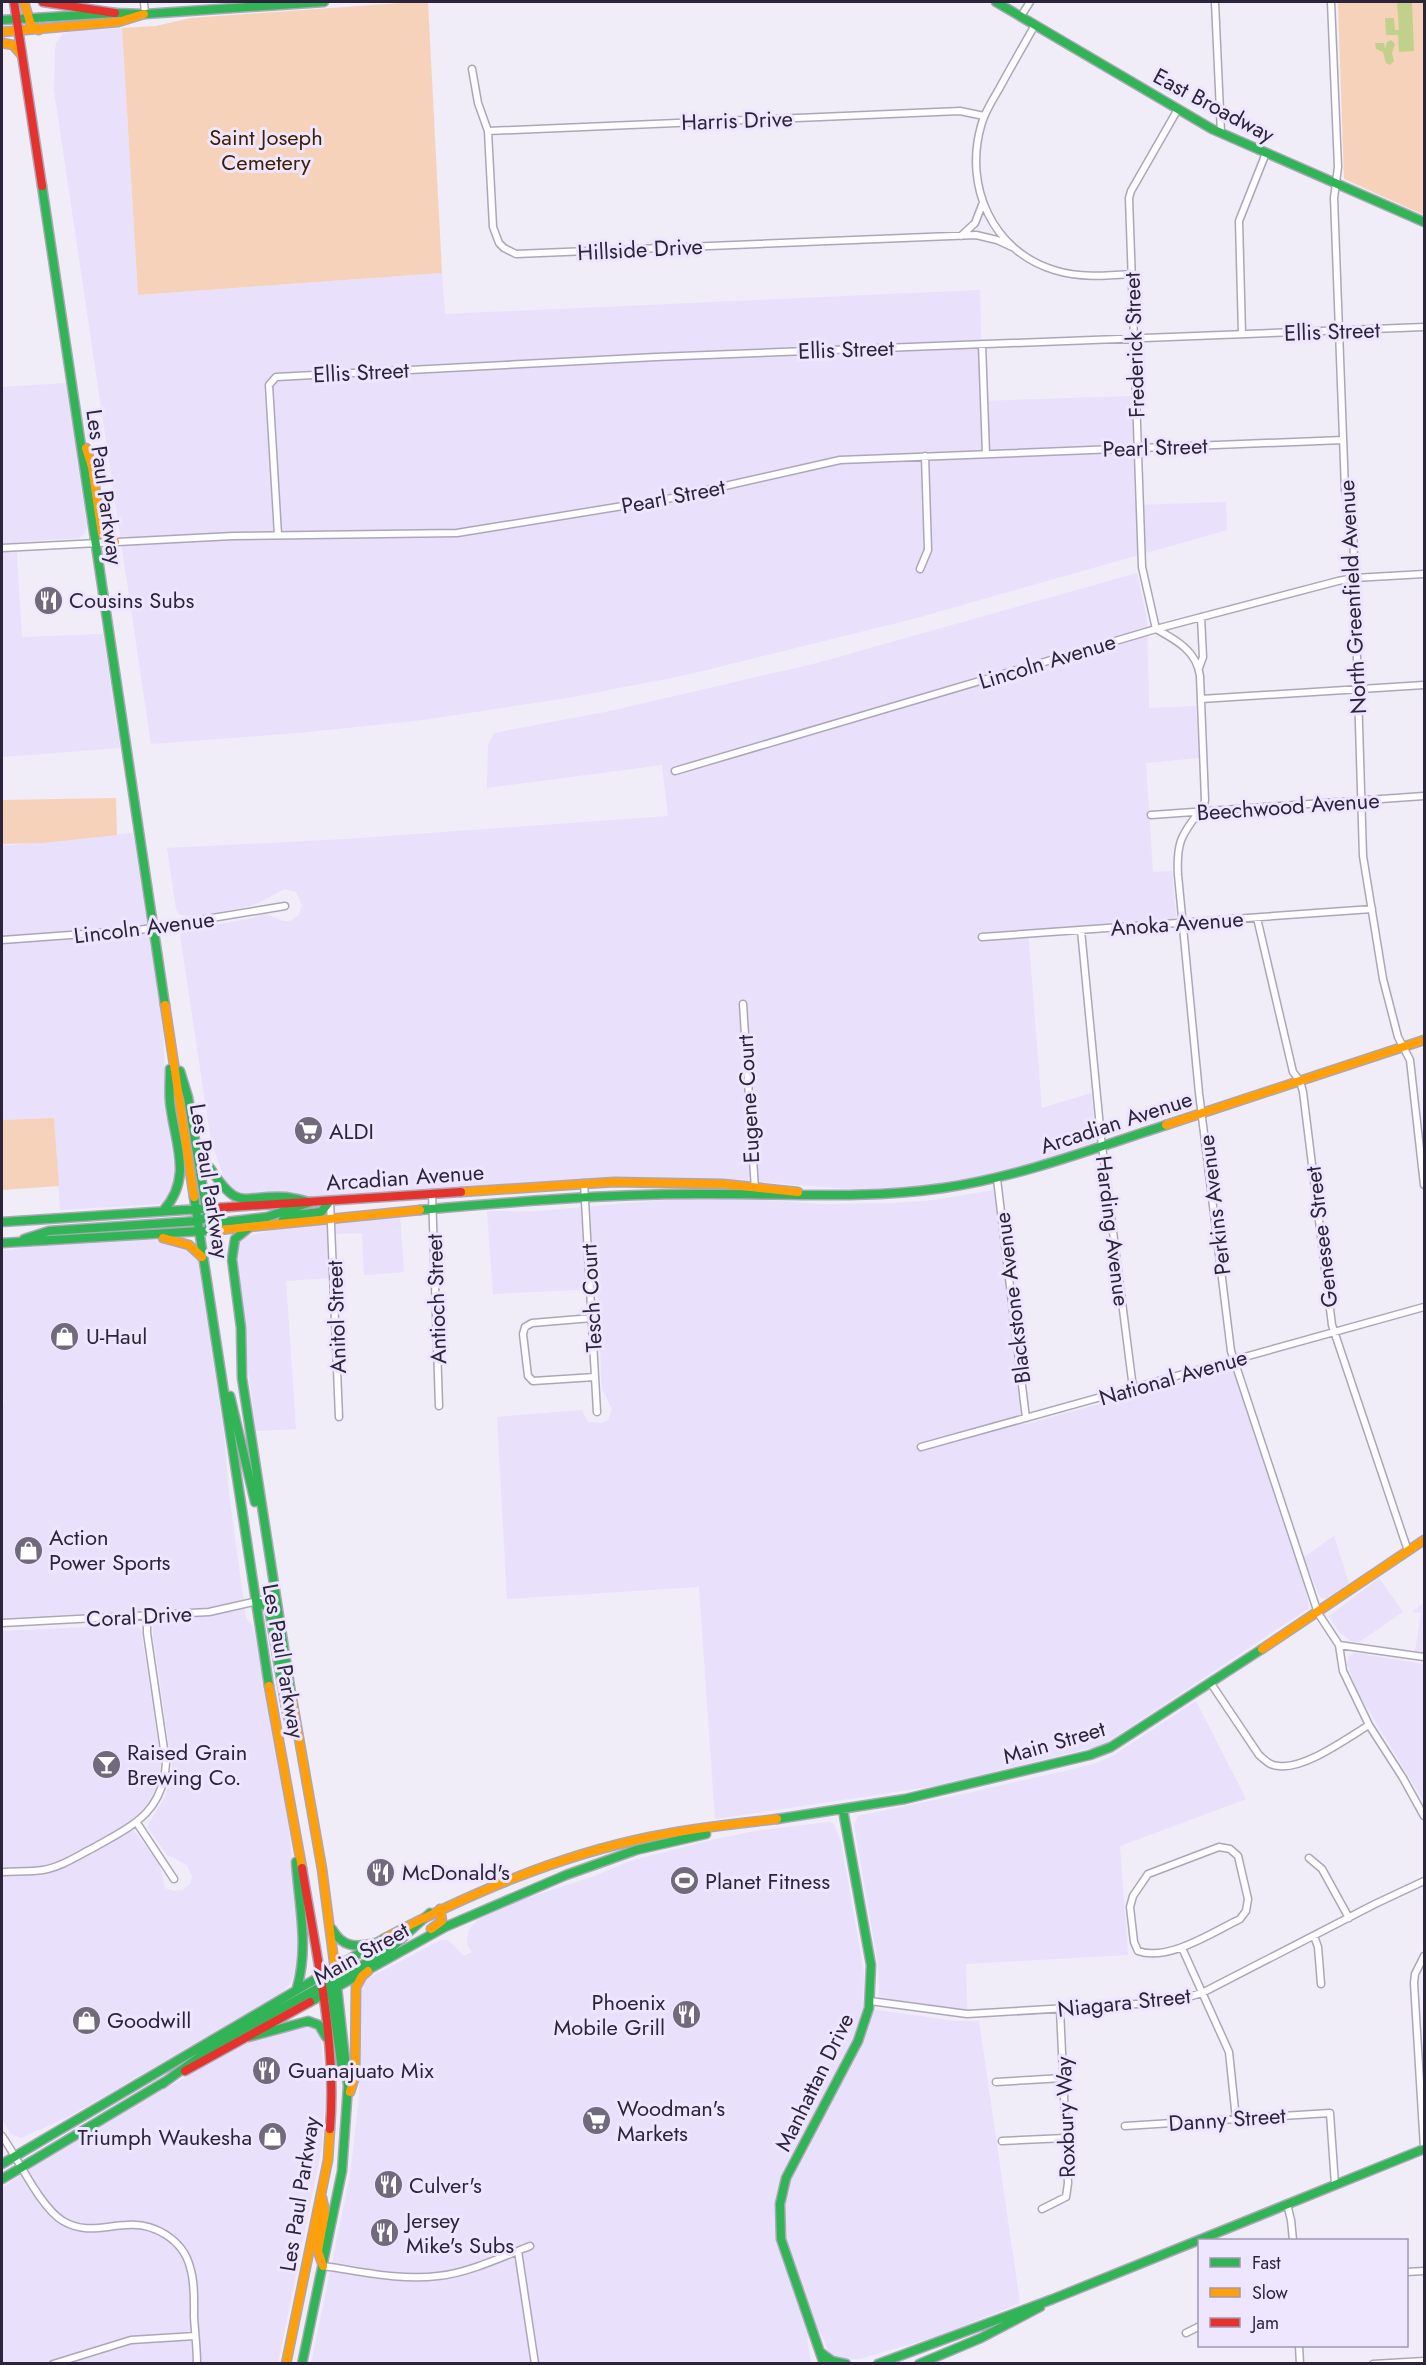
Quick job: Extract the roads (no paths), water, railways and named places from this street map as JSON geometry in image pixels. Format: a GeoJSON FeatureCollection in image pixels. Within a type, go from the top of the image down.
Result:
{"type":"FeatureCollection","features":[{"type":"Feature","properties":{"kind":"main road","name":"Les Paul Parkway"},"geometry":{"type":"LineString","coordinates":[[14,2],[171,1043],[188,1097],[208,1219],[200,1232],[242,1520],[295,1829],[328,1985],[346,2055],[348,2097],[342,2170],[302,2364]]}},
{"type":"Feature","properties":{"kind":"main road"},"geometry":{"type":"LineString","coordinates":[[24,2],[32,18],[33,27],[39,30]]}},
{"type":"Feature","properties":{"kind":"main road"},"geometry":{"type":"LineString","coordinates":[[43,2],[115,13]]}},
{"type":"Feature","properties":{"kind":"main road"},"geometry":{"type":"LineString","coordinates":[[2,20],[115,13],[144,14],[324,2]]}},
{"type":"Feature","properties":{"kind":"main road","name":"East Broadway"},"geometry":{"type":"LineString","coordinates":[[996,2],[1221,133],[1425,222]]}},
{"type":"Feature","properties":{"kind":"main road"},"geometry":{"type":"LineString","coordinates":[[2,32],[118,22],[144,14]]}},
{"type":"Feature","properties":{"kind":"main road"},"geometry":{"type":"LineString","coordinates":[[2,43],[16,47],[23,58]]}},
{"type":"Feature","properties":{"kind":"main road"},"geometry":{"type":"LineString","coordinates":[[78,423],[92,467],[102,534],[106,539],[115,542]]}},
{"type":"Feature","properties":{"kind":"main road","name":"Arcadian Avenue"},"geometry":{"type":"LineString","coordinates":[[2,1222],[161,1211],[250,1227],[331,1217],[663,1194],[793,1191],[809,1196],[922,1192],[996,1179],[1425,1040]]}},
{"type":"Feature","properties":{"kind":"main road"},"geometry":{"type":"LineString","coordinates":[[161,1211],[175,1198],[180,1185],[180,1168],[170,1100],[171,1043]]}},
{"type":"Feature","properties":{"kind":"main road"},"geometry":{"type":"LineString","coordinates":[[210,1168],[223,1188],[237,1198],[244,1200],[286,1197],[311,1202]]}},
{"type":"Feature","properties":{"kind":"main road"},"geometry":{"type":"LineString","coordinates":[[661,1181],[663,1194]]}},
{"type":"Feature","properties":{"kind":"main road","name":"Arcadian Avenue"},"geometry":{"type":"LineString","coordinates":[[208,1219],[311,1202],[584,1184],[661,1181],[755,1191]]}},
{"type":"Feature","properties":{"kind":"main road"},"geometry":{"type":"LineString","coordinates":[[271,1224],[295,1215],[321,1212],[330,1201]]}},
{"type":"Feature","properties":{"kind":"main road"},"geometry":{"type":"LineString","coordinates":[[13,1242],[49,1231],[267,1217],[311,1202]]}},
{"type":"Feature","properties":{"kind":"main road","name":"Les Paul Parkway"},"geometry":{"type":"LineString","coordinates":[[250,1227],[236,1239],[232,1259],[241,1328],[242,1378],[275,1597],[330,1923],[335,1967],[328,1985],[331,2127],[321,2196],[286,2364]]}},
{"type":"Feature","properties":{"kind":"main road"},"geometry":{"type":"LineString","coordinates":[[2,1243],[200,1232]]}},
{"type":"Feature","properties":{"kind":"main road"},"geometry":{"type":"LineString","coordinates":[[151,1236],[194,1246],[204,1259]]}},
{"type":"Feature","properties":{"kind":"main road"},"geometry":{"type":"LineString","coordinates":[[217,1338],[257,1512],[264,1524]]}},
{"type":"Feature","properties":{"kind":"main road","name":"Main Street"},"geometry":{"type":"LineString","coordinates":[[2,2179],[162,2084],[249,2037],[328,1985],[335,1967],[430,1913],[545,1866],[650,1837],[843,1810],[971,1784],[1111,1748],[1425,1540]]}},
{"type":"Feature","properties":{"kind":"main road"},"geometry":{"type":"LineString","coordinates":[[256,1601],[269,1608],[287,1713],[303,1767]]}},
{"type":"Feature","properties":{"kind":"main road","name":"Manhattan Drive"},"geometry":{"type":"LineString","coordinates":[[824,2364],[782,2239],[780,2226],[782,2194],[794,2163],[858,2041],[867,2019],[870,2001],[871,1965],[843,1810]]}},
{"type":"Feature","properties":{"kind":"main road","name":"Main Street"},"geometry":{"type":"LineString","coordinates":[[2,2164],[297,1988],[328,1985],[368,1971],[466,1918],[566,1875],[636,1850],[764,1821]]}},
{"type":"Feature","properties":{"kind":"main road"},"geometry":{"type":"LineString","coordinates":[[295,1829],[296,1873],[304,1939],[303,1964],[297,1988]]}},
{"type":"Feature","properties":{"kind":"main road"},"geometry":{"type":"LineString","coordinates":[[602,1849],[606,1861]]}},
{"type":"Feature","properties":{"kind":"main road"},"geometry":{"type":"LineString","coordinates":[[440,1909],[448,1916],[466,1918]]}},
{"type":"Feature","properties":{"kind":"main road"},"geometry":{"type":"LineString","coordinates":[[394,1956],[406,1945],[440,1923],[442,1916],[440,1909]]}},
{"type":"Feature","properties":{"kind":"main road"},"geometry":{"type":"LineString","coordinates":[[162,2084],[216,2045],[389,1950],[430,1913]]}},
{"type":"Feature","properties":{"kind":"main road"},"geometry":{"type":"LineString","coordinates":[[330,1923],[338,1939],[346,1945],[357,1947],[374,1943]]}},
{"type":"Feature","properties":{"kind":"main road"},"geometry":{"type":"LineString","coordinates":[[348,2097],[355,2076],[357,1987],[362,1976],[368,1971]]}},
{"type":"Feature","properties":{"kind":"main road"},"geometry":{"type":"LineString","coordinates":[[249,2037],[308,2021],[322,2029],[330,2047]]}},
{"type":"Feature","properties":{"kind":"main road"},"geometry":{"type":"LineString","coordinates":[[1201,2239],[1425,2149]]}},
{"type":"Feature","properties":{"kind":"main road"},"geometry":{"type":"LineString","coordinates":[[321,2196],[325,2212],[318,2251],[323,2266]]}},
{"type":"Feature","properties":{"kind":"main road"},"geometry":{"type":"LineString","coordinates":[[880,2363],[1053,2299],[1198,2240]]}},
{"type":"Feature","properties":{"kind":"main road"},"geometry":{"type":"LineString","coordinates":[[305,2349],[304,2334],[315,2280],[307,2264]]}},
{"type":"Feature","properties":{"kind":"main road"},"geometry":{"type":"LineString","coordinates":[[919,2364],[1018,2320],[1053,2299]]}},
{"type":"Feature","properties":{"kind":"main road"},"geometry":{"type":"LineString","coordinates":[[816,2364],[819,2352],[832,2361],[846,2364]]}},
{"type":"Feature","properties":{"kind":"street"},"geometry":{"type":"LineString","coordinates":[[144,2],[144,14]]}},
{"type":"Feature","properties":{"kind":"street"},"geometry":{"type":"LineString","coordinates":[[1021,16],[1030,2]]}},
{"type":"Feature","properties":{"kind":"street"},"geometry":{"type":"LineString","coordinates":[[1215,2],[1221,133]]}},
{"type":"Feature","properties":{"kind":"street","name":"North Greenfield Avenue"},"geometry":{"type":"LineString","coordinates":[[1331,2],[1338,167],[1334,198],[1343,440],[1346,490],[1353,526],[1363,856],[1383,979],[1398,1037],[1410,1060],[1425,1185]]}},
{"type":"Feature","properties":{"kind":"street"},"geometry":{"type":"LineString","coordinates":[[1035,25],[984,116],[975,155],[976,179],[982,205],[998,231],[1012,246],[1037,264],[1064,273],[1087,276],[1131,274]]}},
{"type":"Feature","properties":{"kind":"street","name":"Hillside Drive"},"geometry":{"type":"LineString","coordinates":[[472,69],[478,103],[488,131],[493,227],[495,235],[504,248],[516,254],[961,236],[990,238],[1012,246]]}},
{"type":"Feature","properties":{"kind":"street","name":"Frederick Street"},"geometry":{"type":"LineString","coordinates":[[1156,629],[1143,575],[1129,194],[1178,109]]}},
{"type":"Feature","properties":{"kind":"street","name":"Harris Drive"},"geometry":{"type":"LineString","coordinates":[[488,131],[960,111],[984,116]]}},
{"type":"Feature","properties":{"kind":"street"},"geometry":{"type":"LineString","coordinates":[[1242,334],[1239,221],[1266,153]]}},
{"type":"Feature","properties":{"kind":"street"},"geometry":{"type":"LineString","coordinates":[[961,236],[975,223],[982,205]]}},
{"type":"Feature","properties":{"kind":"street","name":"Ellis Street"},"geometry":{"type":"LineString","coordinates":[[278,536],[270,381],[276,377],[982,344],[1425,327]]}},
{"type":"Feature","properties":{"kind":"street"},"geometry":{"type":"LineString","coordinates":[[982,344],[986,454]]}},
{"type":"Feature","properties":{"kind":"street","name":"Pearl Street"},"geometry":{"type":"LineString","coordinates":[[2,548],[278,536],[457,533],[672,498],[836,461],[1343,440]]}},
{"type":"Feature","properties":{"kind":"street"},"geometry":{"type":"LineString","coordinates":[[920,569],[928,550],[925,456]]}},
{"type":"Feature","properties":{"kind":"street","name":"Lincoln Avenue"},"geometry":{"type":"LineString","coordinates":[[675,771],[1201,617],[1354,578],[1425,574]]}},
{"type":"Feature","properties":{"kind":"street","name":"Perkins Avenue"},"geometry":{"type":"LineString","coordinates":[[1201,617],[1203,657],[1199,668],[1205,800],[1199,812],[1185,829],[1178,849],[1178,875],[1202,1113],[1233,1360],[1318,1612],[1339,1645]]}},
{"type":"Feature","properties":{"kind":"street"},"geometry":{"type":"LineString","coordinates":[[1156,629],[1189,651],[1199,668]]}},
{"type":"Feature","properties":{"kind":"street"},"geometry":{"type":"LineString","coordinates":[[1201,699],[1358,688],[1425,686]]}},
{"type":"Feature","properties":{"kind":"street","name":"Beechwood Avenue"},"geometry":{"type":"LineString","coordinates":[[1151,815],[1425,796]]}},
{"type":"Feature","properties":{"kind":"street","name":"Lincoln Avenue"},"geometry":{"type":"LineString","coordinates":[[2,940],[153,928],[285,906]]}},
{"type":"Feature","properties":{"kind":"street","name":"Anoka Avenue"},"geometry":{"type":"LineString","coordinates":[[982,937],[1372,909]]}},
{"type":"Feature","properties":{"kind":"street","name":"Genesee Street"},"geometry":{"type":"LineString","coordinates":[[1257,918],[1293,1072],[1300,1081],[1303,1092],[1334,1332],[1408,1551]]}},
{"type":"Feature","properties":{"kind":"street","name":"Harding Avenue"},"geometry":{"type":"LineString","coordinates":[[1081,930],[1102,1146],[1133,1388]]}},
{"type":"Feature","properties":{"kind":"street","name":"Eugene Court"},"geometry":{"type":"LineString","coordinates":[[743,1004],[755,1191]]}},
{"type":"Feature","properties":{"kind":"street","name":"Blackstone Avenue"},"geometry":{"type":"LineString","coordinates":[[996,1179],[1026,1418]]}},
{"type":"Feature","properties":{"kind":"street","name":"Tesch Court"},"geometry":{"type":"LineString","coordinates":[[584,1184],[597,1412]]}},
{"type":"Feature","properties":{"kind":"street","name":"Antioch Street"},"geometry":{"type":"LineString","coordinates":[[432,1193],[440,1406]]}},
{"type":"Feature","properties":{"kind":"street","name":"Anitol Street"},"geometry":{"type":"LineString","coordinates":[[330,1201],[339,1417]]}},
{"type":"Feature","properties":{"kind":"street","name":"National Avenue"},"geometry":{"type":"LineString","coordinates":[[921,1447],[1425,1307]]}},
{"type":"Feature","properties":{"kind":"street"},"geometry":{"type":"LineString","coordinates":[[592,1318],[532,1323],[525,1327],[523,1334],[528,1376],[533,1381],[595,1377]]}},
{"type":"Feature","properties":{"kind":"street","name":"Coral Drive"},"geometry":{"type":"LineString","coordinates":[[2,1623],[209,1612],[275,1597]]}},
{"type":"Feature","properties":{"kind":"street"},"geometry":{"type":"LineString","coordinates":[[2,1872],[53,1868],[136,1823],[150,1810],[159,1796],[166,1763],[147,1633],[147,1616]]}},
{"type":"Feature","properties":{"kind":"street"},"geometry":{"type":"LineString","coordinates":[[1425,1657],[1339,1645],[1343,1671],[1369,1725],[1404,1778],[1425,1816]]}},
{"type":"Feature","properties":{"kind":"street"},"geometry":{"type":"LineString","coordinates":[[1210,1682],[1258,1755],[1278,1767],[1303,1762],[1369,1725]]}},
{"type":"Feature","properties":{"kind":"street"},"geometry":{"type":"LineString","coordinates":[[136,1823],[174,1879]]}},
{"type":"Feature","properties":{"kind":"street"},"geometry":{"type":"LineString","coordinates":[[1219,1847],[1230,1849],[1238,1856],[1248,1899],[1246,1911],[1240,1919],[1182,1948],[1146,1954],[1138,1951],[1134,1942],[1130,1907],[1133,1896],[1148,1874],[1219,1847]]}},
{"type":"Feature","properties":{"kind":"street"},"geometry":{"type":"LineString","coordinates":[[1308,1858],[1322,1869],[1349,1918]]}},
{"type":"Feature","properties":{"kind":"street","name":"Niagara Street"},"geometry":{"type":"LineString","coordinates":[[870,2001],[967,2014],[1171,2002],[1202,1994],[1425,1881]]}},
{"type":"Feature","properties":{"kind":"street"},"geometry":{"type":"LineString","coordinates":[[1314,1936],[1318,1947],[1321,1984]]}},
{"type":"Feature","properties":{"kind":"street"},"geometry":{"type":"LineString","coordinates":[[1182,1948],[1229,2052],[1233,2071],[1236,2119]]}},
{"type":"Feature","properties":{"kind":"street"},"geometry":{"type":"LineString","coordinates":[[1425,1956],[1415,1974],[1414,1983],[1425,2149]]}},
{"type":"Feature","properties":{"kind":"street","name":"Roxbury Way"},"geometry":{"type":"LineString","coordinates":[[1042,2209],[1066,2197],[1066,2138],[1060,2009]]}},
{"type":"Feature","properties":{"kind":"street"},"geometry":{"type":"LineString","coordinates":[[996,2082],[1063,2078]]}},
{"type":"Feature","properties":{"kind":"street","name":"Danny Street"},"geometry":{"type":"LineString","coordinates":[[1125,2126],[1330,2113],[1335,2185]]}},
{"type":"Feature","properties":{"kind":"street"},"geometry":{"type":"LineString","coordinates":[[2,2136],[40,2198],[55,2216],[68,2224],[89,2229],[126,2224],[144,2226],[159,2231],[176,2242],[190,2267],[197,2364]]}},
{"type":"Feature","properties":{"kind":"street"},"geometry":{"type":"LineString","coordinates":[[1002,2141],[1066,2138]]}},
{"type":"Feature","properties":{"kind":"street"},"geometry":{"type":"LineString","coordinates":[[1287,2204],[1293,2239]]}},
{"type":"Feature","properties":{"kind":"street"},"geometry":{"type":"LineString","coordinates":[[323,2266],[423,2278],[448,2275],[530,2246]]}},
{"type":"Feature","properties":{"kind":"street"},"geometry":{"type":"LineString","coordinates":[[518,2251],[535,2364]]}},
{"type":"Feature","properties":{"kind":"street"},"geometry":{"type":"LineString","coordinates":[[1408,2272],[1425,2271]]}},
{"type":"Feature","properties":{"kind":"street"},"geometry":{"type":"LineString","coordinates":[[1186,2333],[1198,2327]]}},
{"type":"Feature","properties":{"kind":"street"},"geometry":{"type":"LineString","coordinates":[[53,2364],[130,2340],[195,2336]]}},
{"type":"Feature","properties":{"kind":"street"},"geometry":{"type":"LineString","coordinates":[[1299,2347],[1300,2364]]}},
{"type":"Feature","properties":{"kind":"street"},"geometry":{"type":"LineString","coordinates":[[1373,2364],[1425,2361]]}},
{"type":"Feature","properties":{"kind":"place","name":"Cousins Subs"},"geometry":{"type":"Point","coordinates":[48,600]}},
{"type":"Feature","properties":{"kind":"place","name":"ALDI"},"geometry":{"type":"Point","coordinates":[308,1131]}},
{"type":"Feature","properties":{"kind":"place","name":"U-Haul"},"geometry":{"type":"Point","coordinates":[65,1336]}},
{"type":"Feature","properties":{"kind":"place","name":"Action Power Sports"},"geometry":{"type":"Point","coordinates":[28,1550]}},
{"type":"Feature","properties":{"kind":"place","name":"Raised Grain Brewing Co."},"geometry":{"type":"Point","coordinates":[106,1765]}},
{"type":"Feature","properties":{"kind":"place","name":"McDonald's"},"geometry":{"type":"Point","coordinates":[381,1872]}},
{"type":"Feature","properties":{"kind":"place","name":"Planet Fitness"},"geometry":{"type":"Point","coordinates":[684,1881]}},
{"type":"Feature","properties":{"kind":"place","name":"Phoenix Mobile Grill"},"geometry":{"type":"Point","coordinates":[686,2015]}},
{"type":"Feature","properties":{"kind":"place","name":"Goodwill"},"geometry":{"type":"Point","coordinates":[86,2020]}},
{"type":"Feature","properties":{"kind":"place","name":"Guanajuato Mix"},"geometry":{"type":"Point","coordinates":[267,2070]}},
{"type":"Feature","properties":{"kind":"place","name":"Woodman's Markets"},"geometry":{"type":"Point","coordinates":[596,2121]}},
{"type":"Feature","properties":{"kind":"place","name":"Triumph Waukesha"},"geometry":{"type":"Point","coordinates":[273,2137]}},
{"type":"Feature","properties":{"kind":"place","name":"Culver's"},"geometry":{"type":"Point","coordinates":[388,2185]}},
{"type":"Feature","properties":{"kind":"place","name":"Jersey Mike's Subs"},"geometry":{"type":"Point","coordinates":[385,2233]}},
{"type":"Feature","properties":{"kind":"park label","name":"Saint Joseph Cemetery"},"geometry":{"type":"Point","coordinates":[266,150]}}]}
